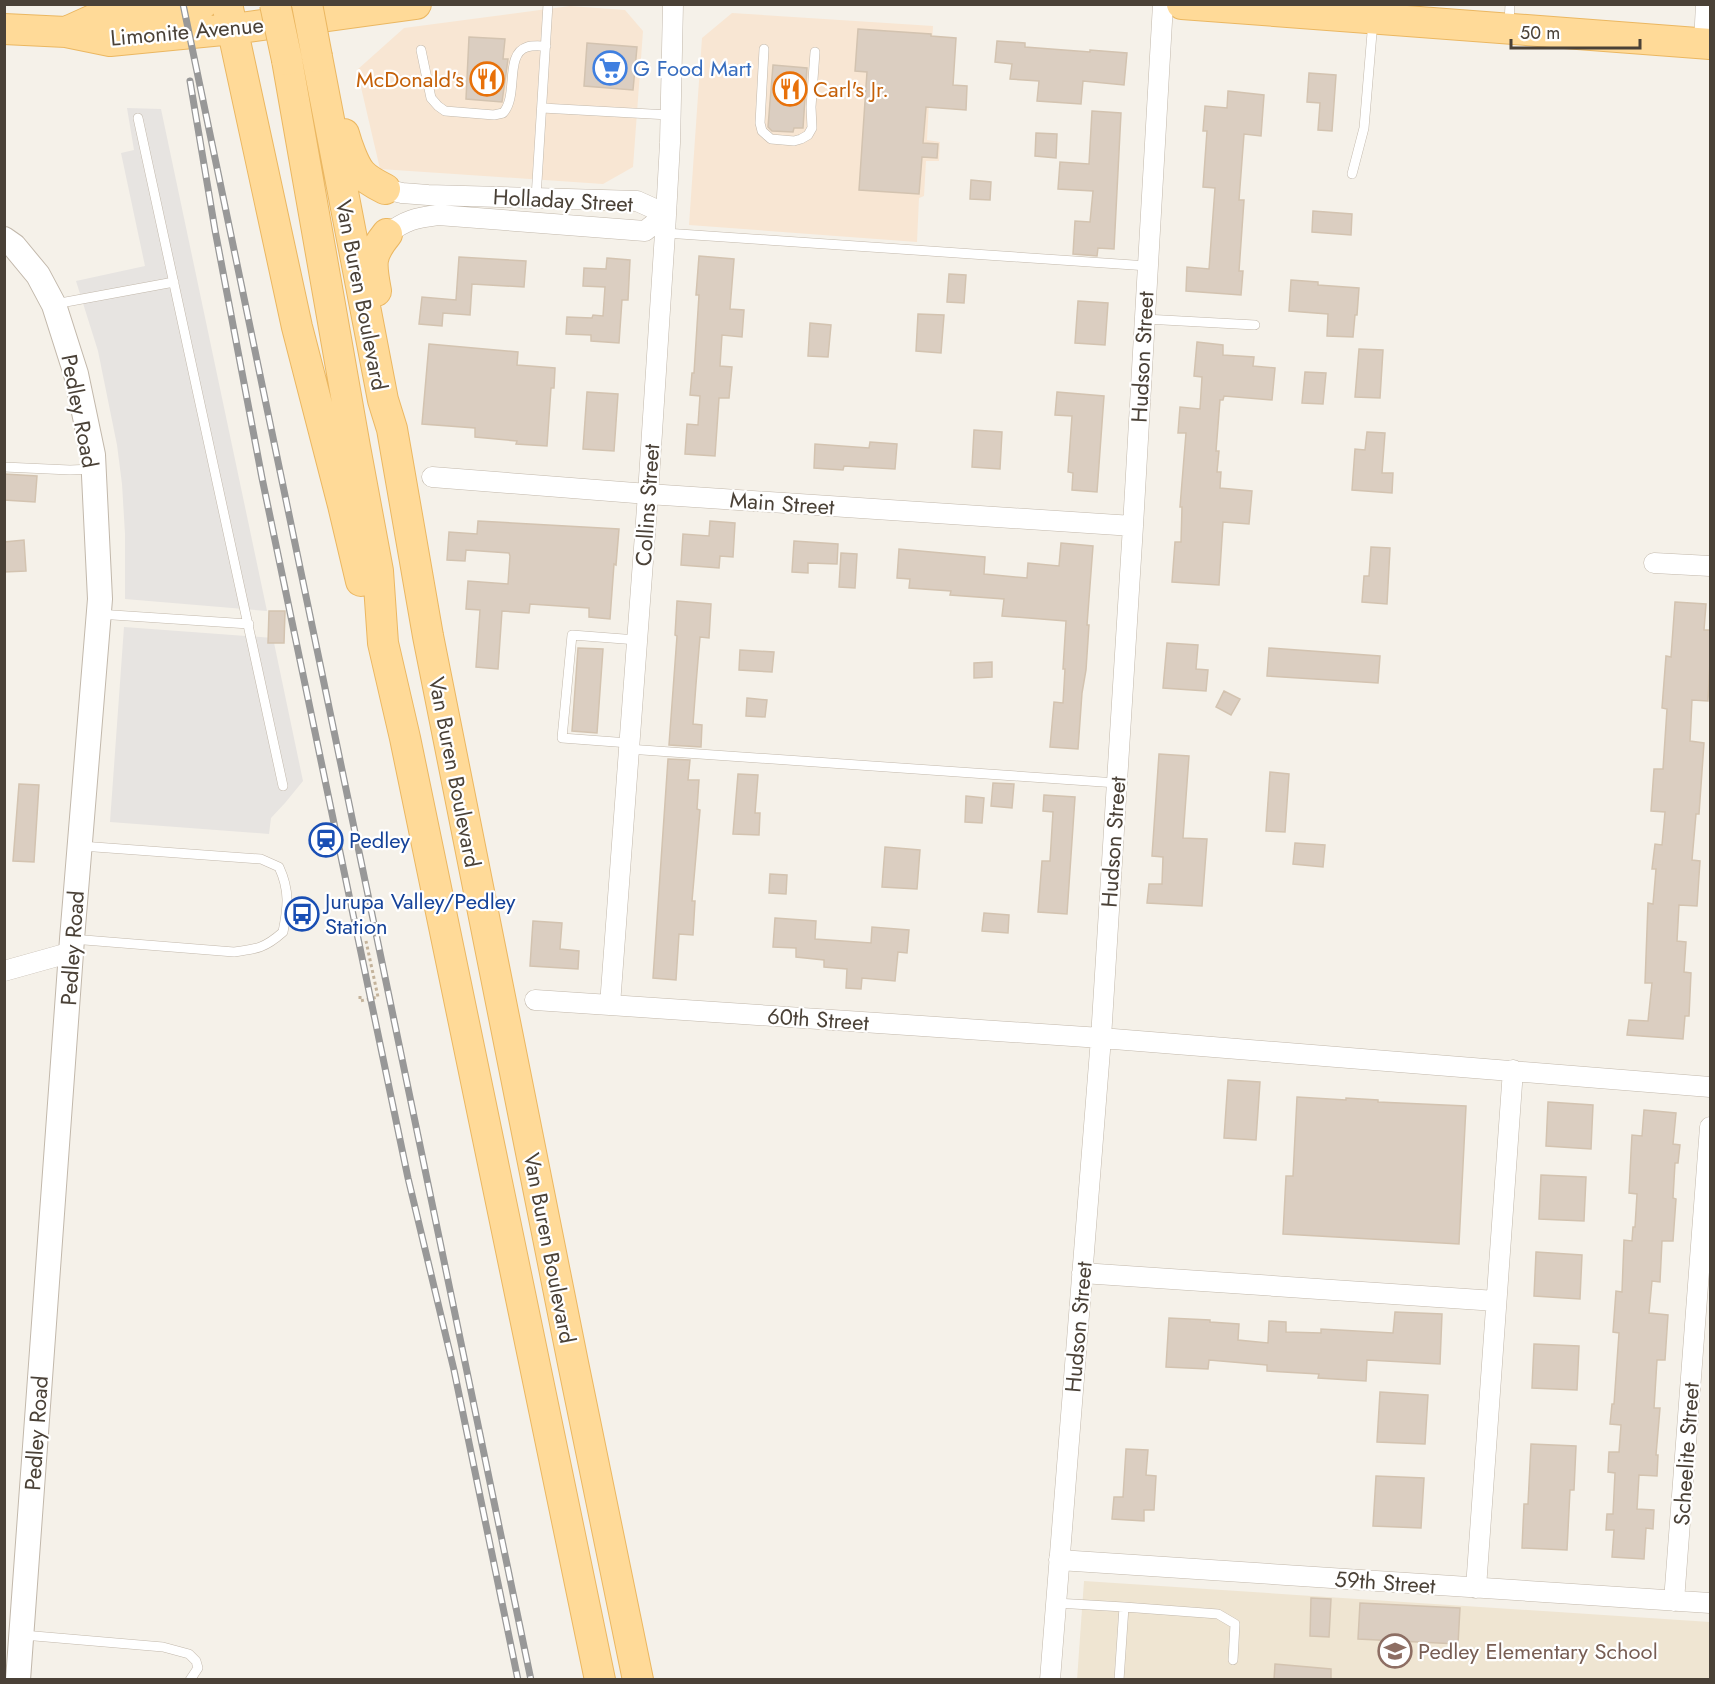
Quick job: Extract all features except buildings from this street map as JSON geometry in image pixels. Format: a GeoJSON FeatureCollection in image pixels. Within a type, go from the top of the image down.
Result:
{"type":"FeatureCollection","features":[{"type":"Feature","properties":{"kind":"main road","name":"Limonite Avenue"},"geometry":{"type":"LineString","coordinates":[[66,32],[106,14],[202,4]]}},
{"type":"Feature","properties":{"kind":"main road","name":"Van Buren Boulevard"},"geometry":{"type":"LineString","coordinates":[[275,4],[378,571],[383,643],[405,738],[600,1680]]}},
{"type":"Feature","properties":{"kind":"main road","name":"Van Buren Boulevard"},"geometry":{"type":"LineString","coordinates":[[307,4],[380,390],[393,429],[428,636],[638,1680]]}},
{"type":"Feature","properties":{"kind":"main road","name":"Limonite Avenue"},"geometry":{"type":"LineString","coordinates":[[4,29],[66,32],[110,40],[230,17],[416,4]]}},
{"type":"Feature","properties":{"kind":"main road"},"geometry":{"type":"LineString","coordinates":[[1182,4],[1373,19],[1509,17],[1707,44]]}},
{"type":"Feature","properties":{"kind":"main road"},"geometry":{"type":"LineString","coordinates":[[230,17],[297,327],[343,505],[358,575],[383,643]]}},
{"type":"Feature","properties":{"kind":"main road"},"geometry":{"type":"LineString","coordinates":[[317,57],[335,85],[346,143],[361,173],[385,189]]}},
{"type":"Feature","properties":{"kind":"main road"},"geometry":{"type":"LineString","coordinates":[[387,234],[376,246],[371,266],[396,397],[393,429]]}},
{"type":"Feature","properties":{"kind":"street","name":"Collins Street"},"geometry":{"type":"LineString","coordinates":[[610,1005],[648,494],[665,224],[670,143],[673,4]]}},
{"type":"Feature","properties":{"kind":"street","name":"Hudson Street"},"geometry":{"type":"LineString","coordinates":[[1050,1680],[1101,1038],[1163,4]]}},
{"type":"Feature","properties":{"kind":"street"},"geometry":{"type":"LineString","coordinates":[[1706,4],[1707,44]]}},
{"type":"Feature","properties":{"kind":"street","name":"Holladay Street"},"geometry":{"type":"LineString","coordinates":[[385,189],[428,195],[637,201],[665,224]]}},
{"type":"Feature","properties":{"kind":"street","name":"Holladay Street"},"geometry":{"type":"LineString","coordinates":[[387,234],[402,223],[438,215],[645,231],[665,224]]}},
{"type":"Feature","properties":{"kind":"street","name":"Pedley Road"},"geometry":{"type":"LineString","coordinates":[[4,238],[14,246],[38,275],[54,305],[76,374],[93,454],[100,599],[18,1680]]}},
{"type":"Feature","properties":{"kind":"street","name":"Main Street"},"geometry":{"type":"LineString","coordinates":[[432,477],[648,494],[1133,526]]}},
{"type":"Feature","properties":{"kind":"street"},"geometry":{"type":"LineString","coordinates":[[1654,563],[1710,566]]}},
{"type":"Feature","properties":{"kind":"street"},"geometry":{"type":"LineString","coordinates":[[4,971],[72,945]]}},
{"type":"Feature","properties":{"kind":"street","name":"60th Street"},"geometry":{"type":"LineString","coordinates":[[535,1000],[1101,1038],[1710,1087]]}},
{"type":"Feature","properties":{"kind":"street"},"geometry":{"type":"LineString","coordinates":[[1476,1588],[1513,1070]]}},
{"type":"Feature","properties":{"kind":"street","name":"Scheelite Street"},"geometry":{"type":"LineString","coordinates":[[1674,1601],[1710,1127]]}},
{"type":"Feature","properties":{"kind":"street"},"geometry":{"type":"LineString","coordinates":[[1082,1273],[1496,1301]]}},
{"type":"Feature","properties":{"kind":"street","name":"59th Street"},"geometry":{"type":"LineString","coordinates":[[1059,1560],[1710,1603]]}},
{"type":"Feature","properties":{"kind":"lane"},"geometry":{"type":"LineString","coordinates":[[536,198],[548,4]]}},
{"type":"Feature","properties":{"kind":"lane"},"geometry":{"type":"LineString","coordinates":[[1352,174],[1364,128],[1373,19]]}},
{"type":"Feature","properties":{"kind":"lane"},"geometry":{"type":"LineString","coordinates":[[421,50],[431,98],[438,106],[445,111],[494,115],[503,113],[510,103],[514,60],[522,49],[529,46],[546,46]]}},
{"type":"Feature","properties":{"kind":"lane"},"geometry":{"type":"LineString","coordinates":[[764,49],[760,123],[762,131],[771,139],[794,141],[808,135],[812,128],[811,107],[815,52]]}},
{"type":"Feature","properties":{"kind":"lane"},"geometry":{"type":"LineString","coordinates":[[542,108],[669,115]]}},
{"type":"Feature","properties":{"kind":"lane"},"geometry":{"type":"LineString","coordinates":[[138,118],[283,786]]}},
{"type":"Feature","properties":{"kind":"lane"},"geometry":{"type":"LineString","coordinates":[[665,224],[1148,266]]}},
{"type":"Feature","properties":{"kind":"lane"},"geometry":{"type":"LineString","coordinates":[[54,305],[174,282]]}},
{"type":"Feature","properties":{"kind":"lane"},"geometry":{"type":"LineString","coordinates":[[1145,319],[1255,325]]}},
{"type":"Feature","properties":{"kind":"lane"},"geometry":{"type":"LineString","coordinates":[[4,467],[52,470],[93,469]]}},
{"type":"Feature","properties":{"kind":"lane"},"geometry":{"type":"LineString","coordinates":[[98,614],[249,624]]}},
{"type":"Feature","properties":{"kind":"lane"},"geometry":{"type":"LineString","coordinates":[[637,640],[572,635],[562,738],[629,746],[1117,783]]}},
{"type":"Feature","properties":{"kind":"lane"},"geometry":{"type":"LineString","coordinates":[[72,945],[234,952],[255,949],[269,944],[283,932],[288,895],[279,867],[261,859],[80,846]]}},
{"type":"Feature","properties":{"kind":"lane"},"geometry":{"type":"LineString","coordinates":[[1056,1603],[1218,1614],[1235,1623],[1233,1660]]}},
{"type":"Feature","properties":{"kind":"lane"},"geometry":{"type":"LineString","coordinates":[[1119,1680],[1124,1607]]}},
{"type":"Feature","properties":{"kind":"lane"},"geometry":{"type":"LineString","coordinates":[[21,1635],[163,1647],[189,1654],[196,1661],[198,1668],[190,1680]]}},
{"type":"Feature","properties":{"kind":"path"},"geometry":{"type":"LineString","coordinates":[[360,996],[360,1000],[378,997],[366,941]]}},
{"type":"Feature","properties":{"kind":"shaded area"},"geometry":{"type":"Polygon","coordinates":[[[570,6],[625,10],[643,31],[633,167],[603,184],[380,169],[357,70],[404,28],[570,6]]]}},
{"type":"Feature","properties":{"kind":"shaded area"},"geometry":{"type":"Polygon","coordinates":[[[732,13],[933,26],[927,140],[940,142],[939,161],[926,161],[924,196],[919,198],[917,242],[689,225],[702,38],[732,13]]]}},
{"type":"Feature","properties":{"kind":"shaded area"},"geometry":{"type":"Polygon","coordinates":[[[127,108],[161,109],[267,611],[125,599],[125,534],[117,445],[98,351],[76,281],[145,266],[121,153],[134,150],[127,108]]]}},
{"type":"Feature","properties":{"kind":"shaded area"},"geometry":{"type":"Polygon","coordinates":[[[124,627],[273,638],[303,781],[271,818],[269,834],[110,822],[124,627]]]}},
{"type":"Feature","properties":{"kind":"shaded area","name":"Pedley Elementary School"},"geometry":{"type":"Polygon","coordinates":[[[1084,1581],[1710,1622],[1710,1679],[1077,1680],[1084,1581]]]}},
{"type":"Feature","properties":{"kind":"railway"},"geometry":{"type":"LineString","coordinates":[[183,4],[531,1680]]}},
{"type":"Feature","properties":{"kind":"railway"},"geometry":{"type":"LineString","coordinates":[[190,81],[215,230],[262,478],[408,1178],[454,1370],[518,1680]]}},
{"type":"Feature","properties":{"kind":"place","name":"G Food Mart"},"geometry":{"type":"Point","coordinates":[610,68]}},
{"type":"Feature","properties":{"kind":"place","name":"McDonald's"},"geometry":{"type":"Point","coordinates":[487,79]}},
{"type":"Feature","properties":{"kind":"place","name":"Carl's Jr."},"geometry":{"type":"Point","coordinates":[790,89]}},
{"type":"Feature","properties":{"kind":"place","name":"Pedley"},"geometry":{"type":"Point","coordinates":[326,840]}},
{"type":"Feature","properties":{"kind":"place","name":"Jurupa Valley/Pedley Station"},"geometry":{"type":"Point","coordinates":[302,914]}},
{"type":"Feature","properties":{"kind":"place","name":"Pedley Elementary School"},"geometry":{"type":"Point","coordinates":[1395,1651]}}]}
